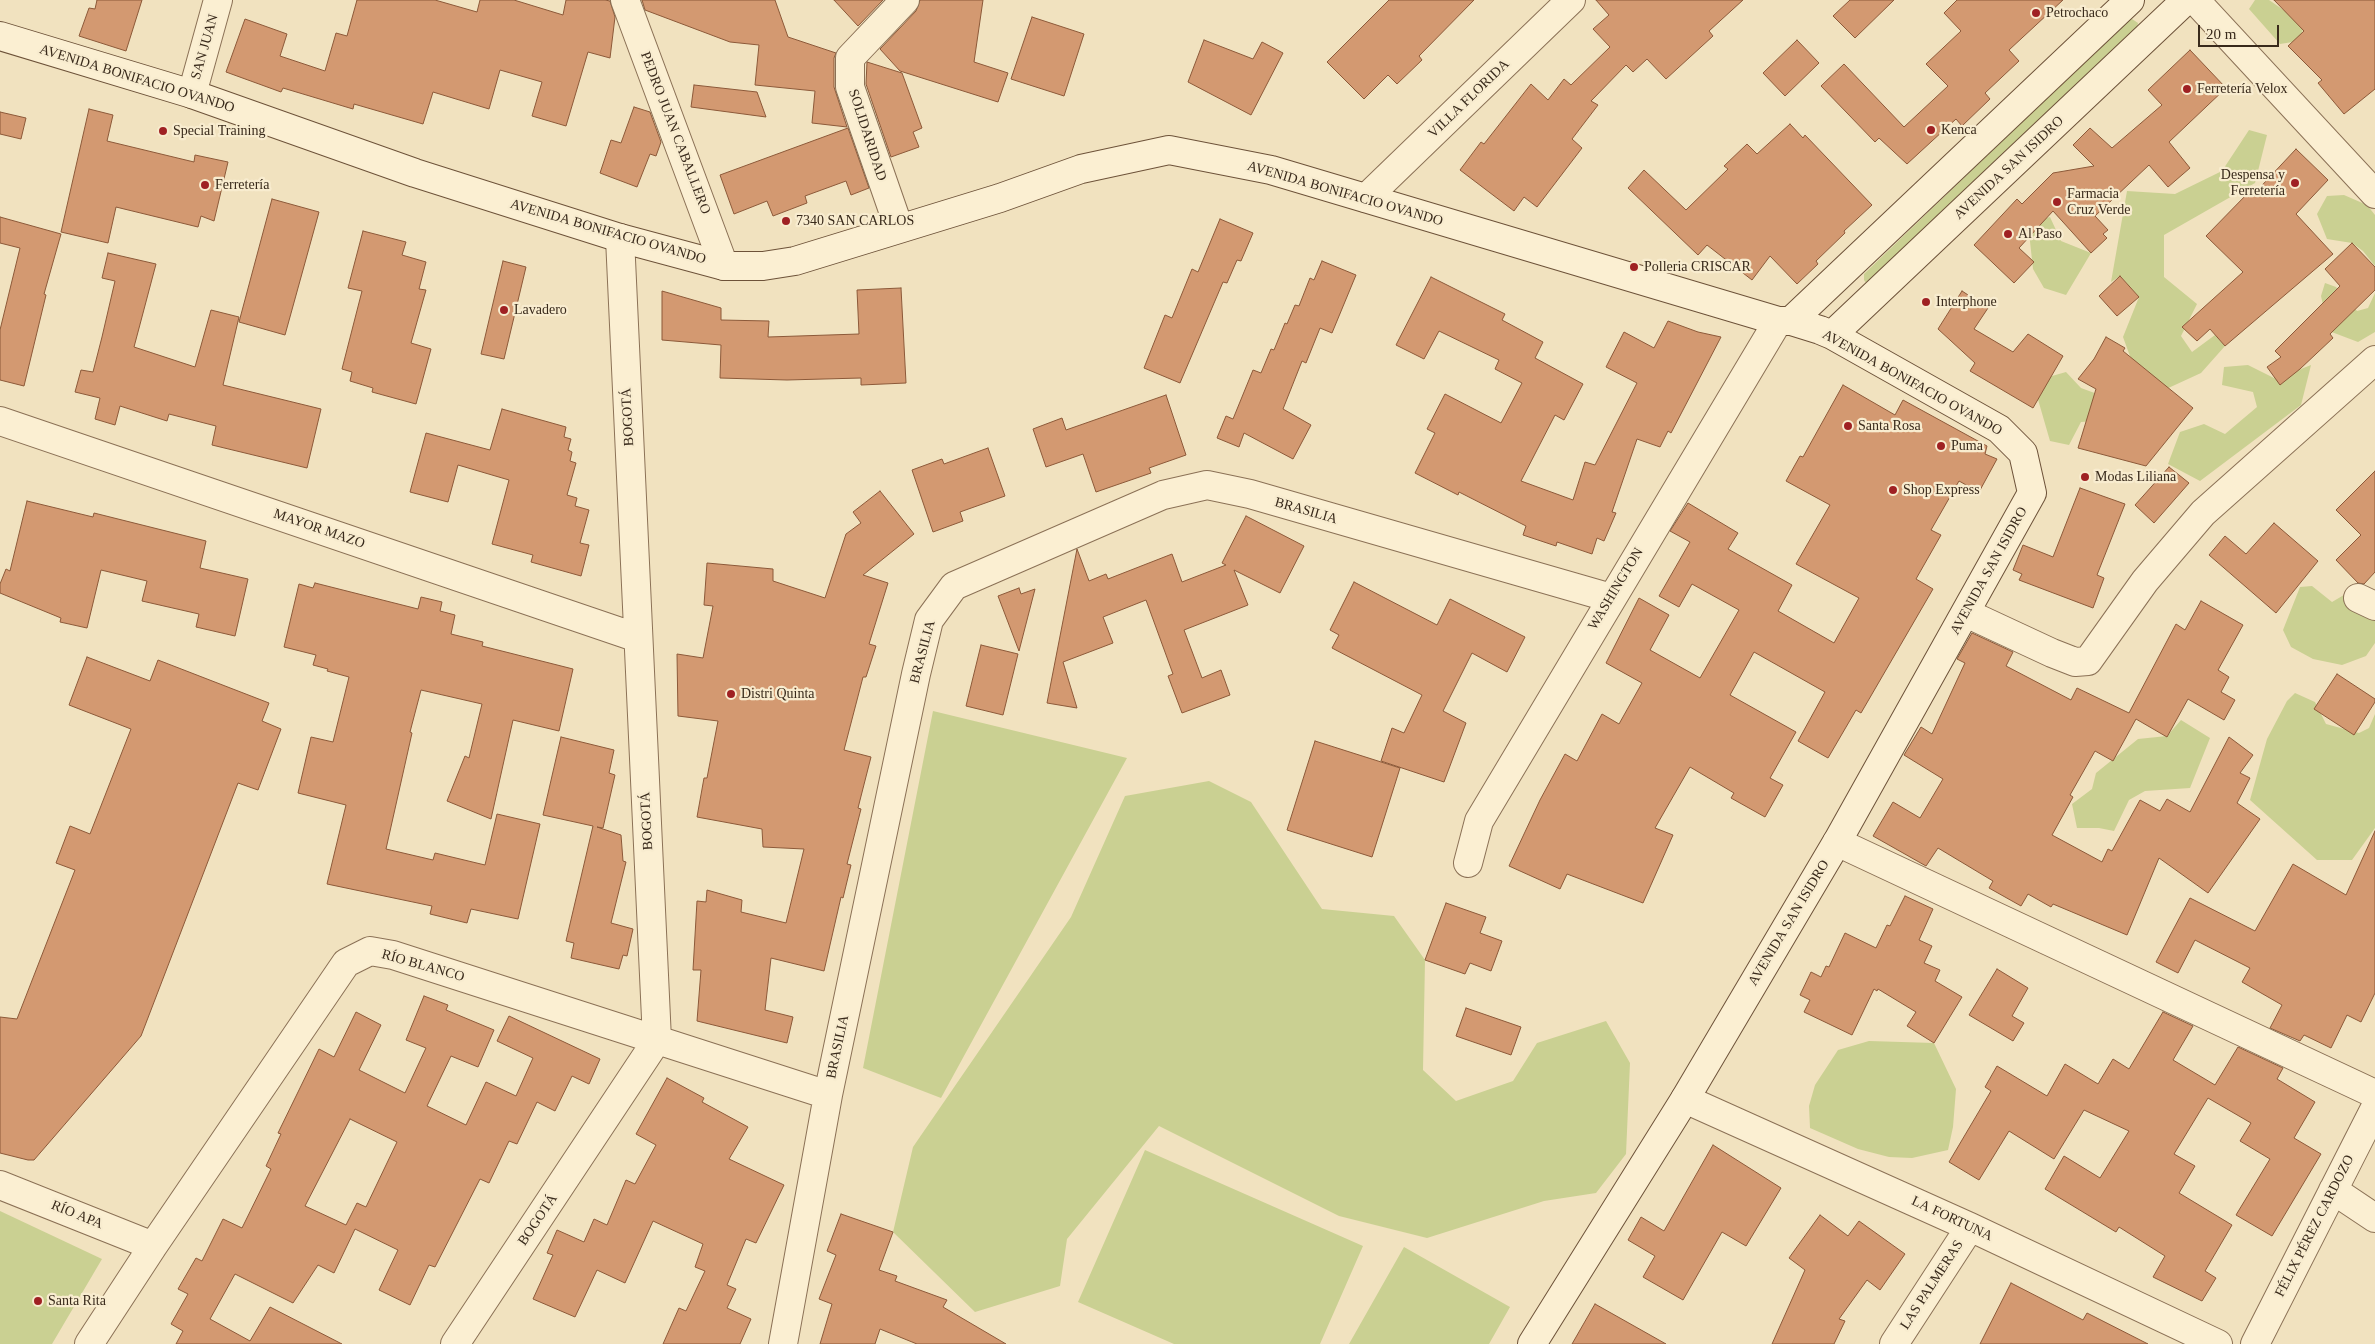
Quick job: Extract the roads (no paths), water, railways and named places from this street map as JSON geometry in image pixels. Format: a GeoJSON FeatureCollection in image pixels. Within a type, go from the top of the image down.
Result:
{"type":"FeatureCollection","features":[{"type":"Feature","properties":{"kind":"street","name":"SAN JUAN"},"geometry":{"type":"LineString","coordinates":[[192,94],[218,0]]}},
{"type":"Feature","properties":{"kind":"street","name":"PEDRO JUAN CABALLERO"},"geometry":{"type":"LineString","coordinates":[[625,0],[724,266]]}},
{"type":"Feature","properties":{"kind":"street","name":"SOLIDARIDAD"},"geometry":{"type":"LineString","coordinates":[[899,228],[850,87],[850,58],[905,0]]}},
{"type":"Feature","properties":{"kind":"street","name":"VILLA FLORIDA"},"geometry":{"type":"LineString","coordinates":[[1366,198],[1571,0]]}},
{"type":"Feature","properties":{"kind":"street"},"geometry":{"type":"LineString","coordinates":[[1784,321],[2130,0]]}},
{"type":"Feature","properties":{"kind":"street","name":"AVENIDA SAN ISIDRO"},"geometry":{"type":"LineString","coordinates":[[1832,335],[2186,0]]}},
{"type":"Feature","properties":{"kind":"street"},"geometry":{"type":"LineString","coordinates":[[2195,0],[2375,194]]}},
{"type":"Feature","properties":{"kind":"street","name":"AVENIDA BONIFACIO OVANDO"},"geometry":{"type":"LineString","coordinates":[[0,36],[192,94],[415,173],[620,238],[724,266],[763,266],[795,261],[1000,198],[1081,169],[1169,150],[1271,170],[1832,335],[1999,429],[2023,453],[2032,493]]}},
{"type":"Feature","properties":{"kind":"street","name":"BOGOTÁ"},"geometry":{"type":"LineString","coordinates":[[455,1344],[657,1040],[620,238]]}},
{"type":"Feature","properties":{"kind":"street","name":"WASHINGTON"},"geometry":{"type":"LineString","coordinates":[[1468,864],[1479,821],[1611,598],[1784,321]]}},
{"type":"Feature","properties":{"kind":"street"},"geometry":{"type":"LineString","coordinates":[[1966,613],[2052,653],[2075,662],[2088,661],[2145,582],[2203,513],[2375,360]]}},
{"type":"Feature","properties":{"kind":"street","name":"MAYOR MAZO"},"geometry":{"type":"LineString","coordinates":[[0,421],[638,638]]}},
{"type":"Feature","properties":{"kind":"street","name":"BRASILIA"},"geometry":{"type":"LineString","coordinates":[[783,1344],[828,1095],[929,620],[954,586],[1163,495],[1207,485],[1250,494],[1611,598]]}},
{"type":"Feature","properties":{"kind":"street","name":"AVENIDA SAN ISIDRO"},"geometry":{"type":"LineString","coordinates":[[1532,1344],[1685,1098],[1837,842],[2032,493]]}},
{"type":"Feature","properties":{"kind":"street"},"geometry":{"type":"LineString","coordinates":[[1837,842],[2375,1094]]}},
{"type":"Feature","properties":{"kind":"street","name":"RÍO BLANCO"},"geometry":{"type":"LineString","coordinates":[[89,1344],[153,1246],[346,963],[370,951],[393,955],[828,1095]]}},
{"type":"Feature","properties":{"kind":"street","name":"LA FORTUNA"},"geometry":{"type":"LineString","coordinates":[[1685,1098],[1970,1227],[2218,1344]]}},
{"type":"Feature","properties":{"kind":"street","name":"FÉLIX PÉREZ CARDOZO"},"geometry":{"type":"LineString","coordinates":[[2255,1344],[2375,1108]]}},
{"type":"Feature","properties":{"kind":"street","name":"RÍO APA"},"geometry":{"type":"LineString","coordinates":[[0,1185],[153,1246]]}},
{"type":"Feature","properties":{"kind":"street"},"geometry":{"type":"LineString","coordinates":[[2333,1190],[2375,1218]]}},
{"type":"Feature","properties":{"kind":"street","name":"LAS PALMERAS"},"geometry":{"type":"LineString","coordinates":[[1894,1344],[1970,1227]]}},
{"type":"Feature","properties":{"kind":"place","name":"Petrochaco"},"geometry":{"type":"Point","coordinates":[2036,13]}},
{"type":"Feature","properties":{"kind":"place","name":"Ferretería Velox"},"geometry":{"type":"Point","coordinates":[2187,89]}},
{"type":"Feature","properties":{"kind":"place","name":"Kenca"},"geometry":{"type":"Point","coordinates":[1931,130]}},
{"type":"Feature","properties":{"kind":"place","name":"Special Training"},"geometry":{"type":"Point","coordinates":[163,131]}},
{"type":"Feature","properties":{"kind":"place","name":"Despensa y Ferretería"},"geometry":{"type":"Point","coordinates":[2295,183]}},
{"type":"Feature","properties":{"kind":"place","name":"Ferretería"},"geometry":{"type":"Point","coordinates":[205,185]}},
{"type":"Feature","properties":{"kind":"place","name":"Farmacia Cruz Verde"},"geometry":{"type":"Point","coordinates":[2057,202]}},
{"type":"Feature","properties":{"kind":"place","name":"7340 SAN CARLOS"},"geometry":{"type":"Point","coordinates":[786,221]}},
{"type":"Feature","properties":{"kind":"place","name":"Al Paso"},"geometry":{"type":"Point","coordinates":[2008,234]}},
{"type":"Feature","properties":{"kind":"place","name":"Polleria CRISCAR"},"geometry":{"type":"Point","coordinates":[1634,267]}},
{"type":"Feature","properties":{"kind":"place","name":"Interphone"},"geometry":{"type":"Point","coordinates":[1926,302]}},
{"type":"Feature","properties":{"kind":"place","name":"Lavadero"},"geometry":{"type":"Point","coordinates":[504,310]}},
{"type":"Feature","properties":{"kind":"place","name":"Santa Rosa"},"geometry":{"type":"Point","coordinates":[1848,426]}},
{"type":"Feature","properties":{"kind":"place","name":"Puma"},"geometry":{"type":"Point","coordinates":[1941,446]}},
{"type":"Feature","properties":{"kind":"place","name":"Modas Liliana"},"geometry":{"type":"Point","coordinates":[2085,477]}},
{"type":"Feature","properties":{"kind":"place","name":"Shop Express"},"geometry":{"type":"Point","coordinates":[1893,490]}},
{"type":"Feature","properties":{"kind":"place","name":"Distri Quinta"},"geometry":{"type":"Point","coordinates":[731,694]}},
{"type":"Feature","properties":{"kind":"place","name":"Santa Rita"},"geometry":{"type":"Point","coordinates":[38,1301]}}]}
